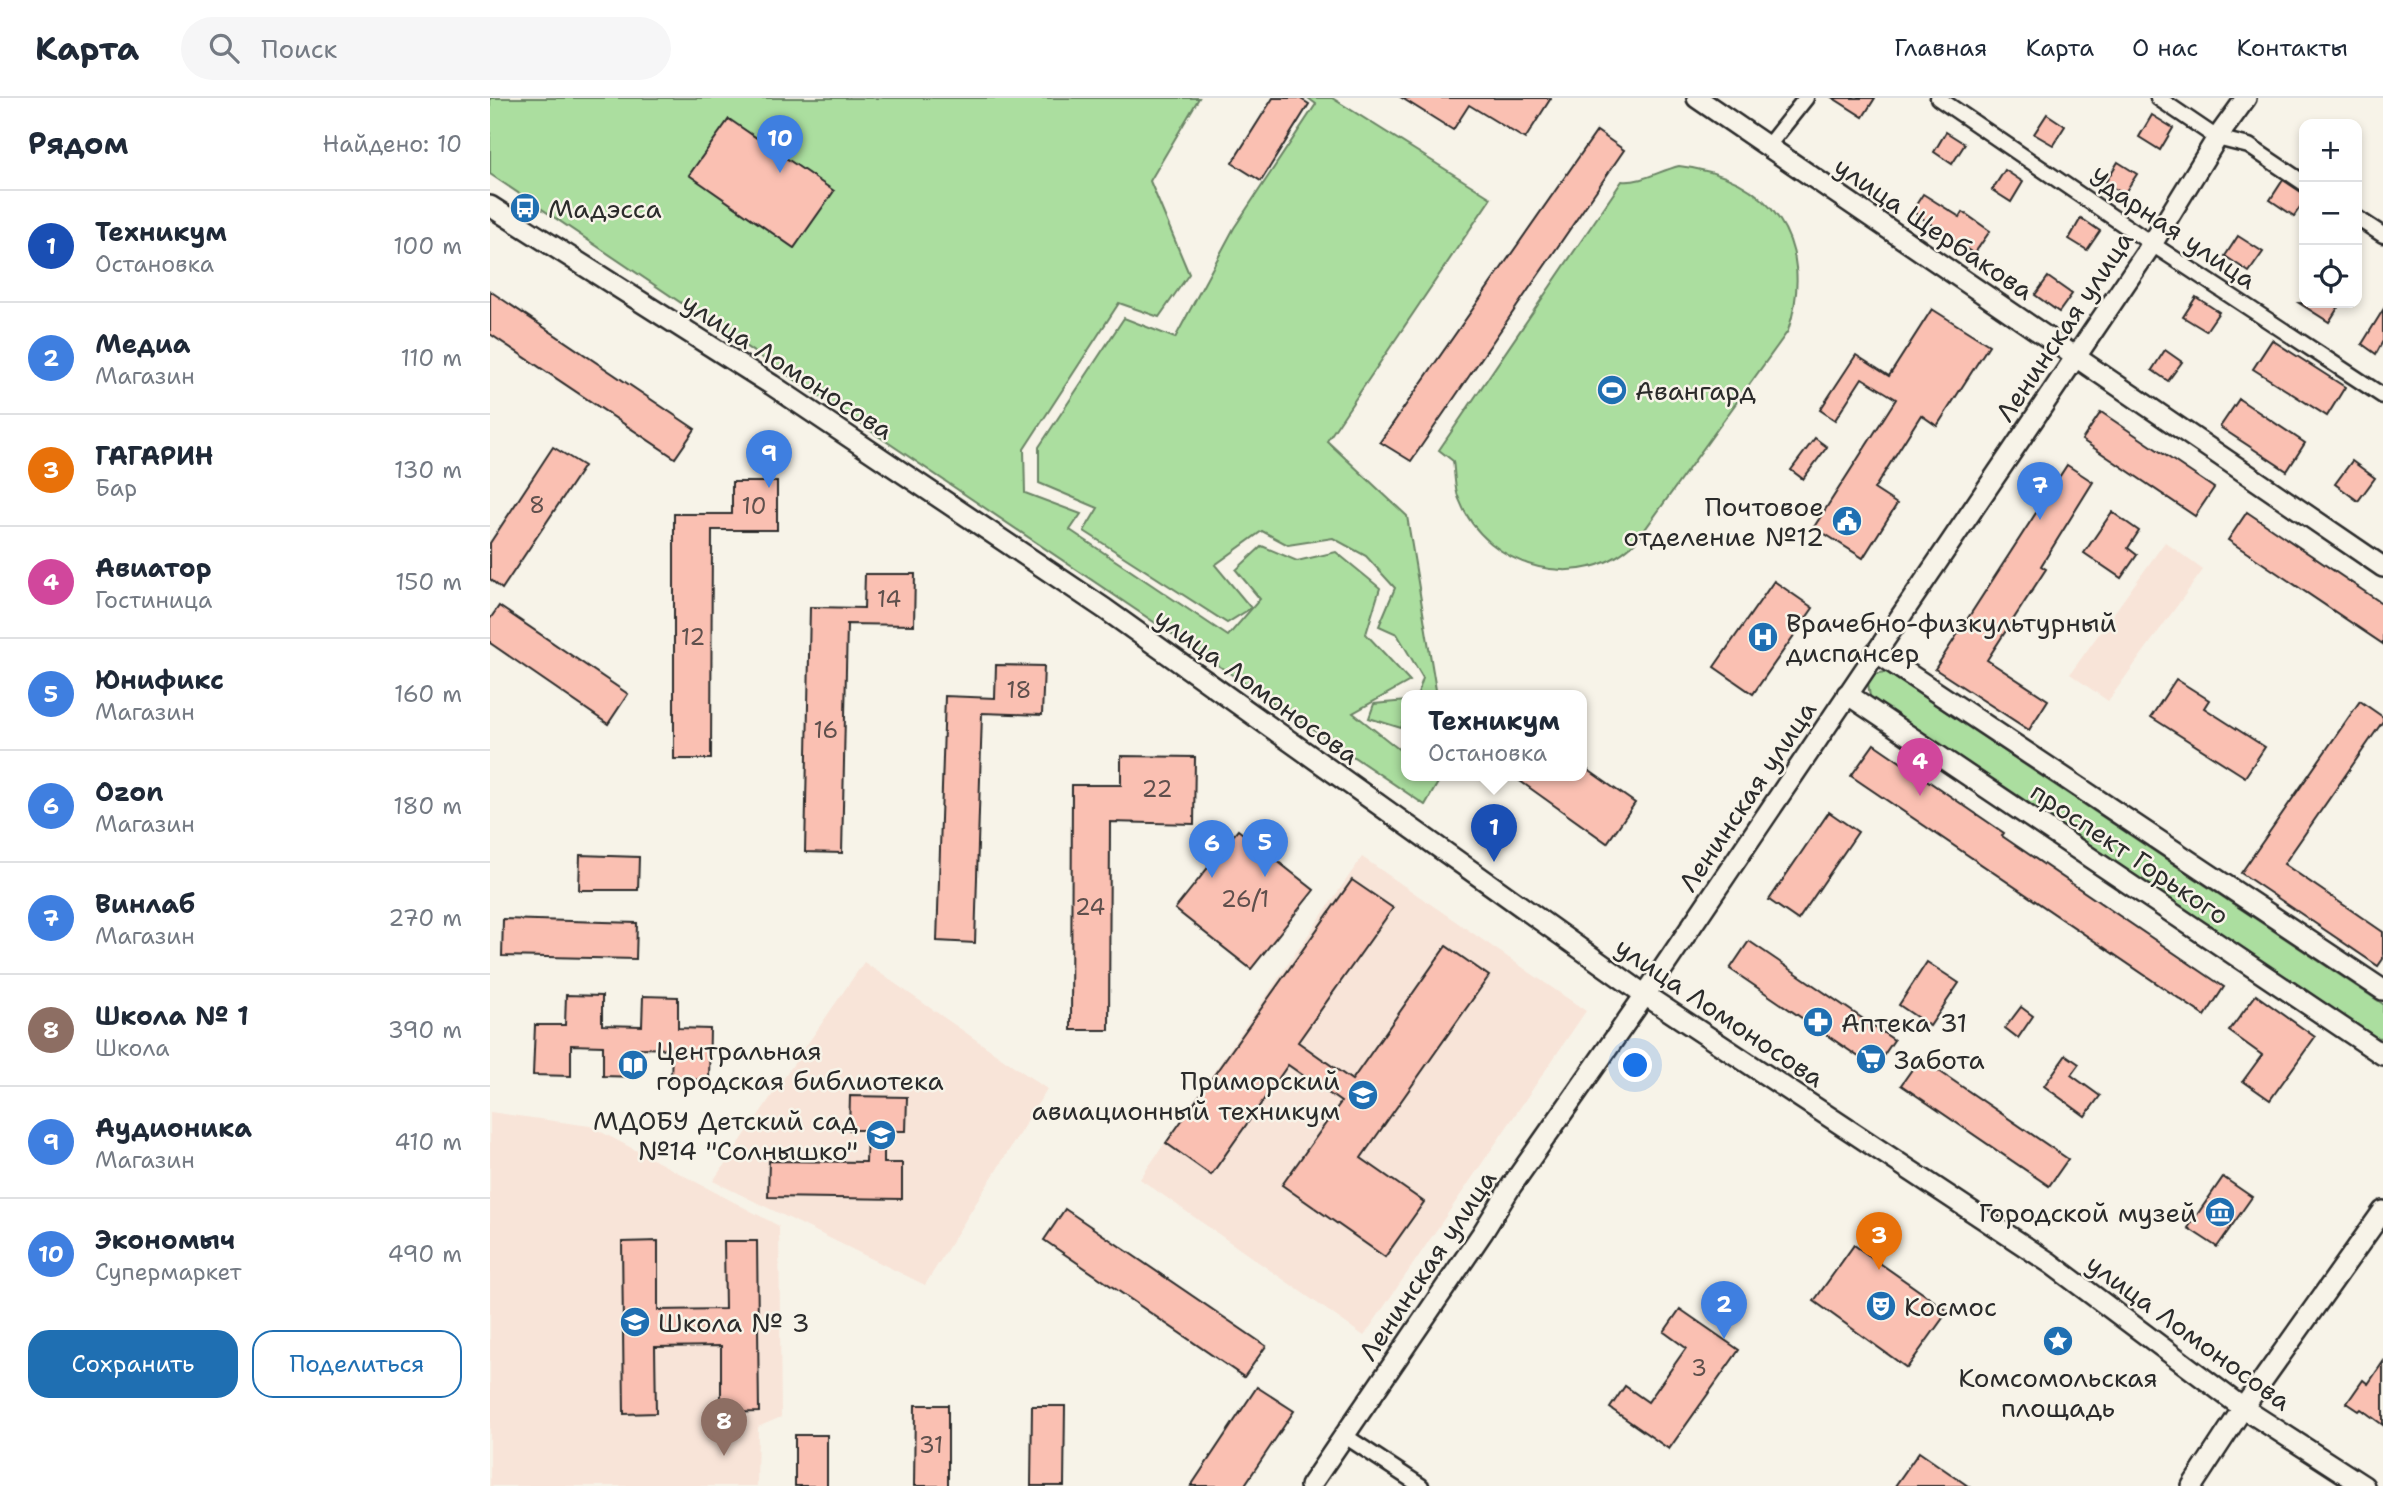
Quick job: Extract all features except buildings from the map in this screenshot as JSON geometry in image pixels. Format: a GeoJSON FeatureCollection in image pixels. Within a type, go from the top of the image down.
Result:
{"type":"FeatureCollection","features":[{"type":"Feature","properties":{"kind":"main road","name":"улица Щербакова"},"geometry":{"type":"LineString","coordinates":[[1697,98],[2383,567]]}},
{"type":"Feature","properties":{"kind":"main road","name":"Ленинская улица"},"geometry":{"type":"LineString","coordinates":[[1310,1486],[2152,244],[2217,138],[2246,98]]}},
{"type":"Feature","properties":{"kind":"main road","name":"улица Ломоносова"},"geometry":{"type":"LineString","coordinates":[[490,206],[772,385],[1105,609],[1645,995],[2050,1263],[2243,1408],[2364,1486]]}},
{"type":"Feature","properties":{"kind":"main road","name":"проспект Горького"},"geometry":{"type":"LineString","coordinates":[[1876,652],[2383,990]]}},
{"type":"Feature","properties":{"kind":"main road","name":"проспект Горького"},"geometry":{"type":"LineString","coordinates":[[1847,694],[2383,1055]]}},
{"type":"Feature","properties":{"kind":"main road"},"geometry":{"type":"LineString","coordinates":[[2192,1486],[2243,1408],[2383,1211]]}},
{"type":"Feature","properties":{"kind":"street"},"geometry":{"type":"LineString","coordinates":[[1768,147],[1806,98]]}},
{"type":"Feature","properties":{"kind":"street","name":"Ударная улица"},"geometry":{"type":"LineString","coordinates":[[1938,98],[2152,244],[2383,396]]}},
{"type":"Feature","properties":{"kind":"street"},"geometry":{"type":"LineString","coordinates":[[2158,98],[2217,138],[2249,146],[2303,182]]}},
{"type":"Feature","properties":{"kind":"street"},"geometry":{"type":"LineString","coordinates":[[2362,221],[2383,235]]}},
{"type":"Feature","properties":{"kind":"street"},"geometry":{"type":"LineString","coordinates":[[1345,1436],[1421,1486]]}},
{"type":"Feature","properties":{"kind":"shaded area"},"geometry":{"type":"Polygon","coordinates":[[[2165,542],[2203,570],[2108,701],[2070,674],[2165,542]]]}},
{"type":"Feature","properties":{"kind":"shaded area","name":"Приморский авиационный техникум"},"geometry":{"type":"Polygon","coordinates":[[[1362,857],[1586,1011],[1364,1336],[1140,1179],[1362,857]]]}},
{"type":"Feature","properties":{"kind":"shaded area","name":"МДОБУ Детский сад №14 \"Солнышко\""},"geometry":{"type":"Polygon","coordinates":[[[864,962],[1047,1089],[925,1285],[713,1181],[864,962]]]}},
{"type":"Feature","properties":{"kind":"shaded area","name":"Школа № 3"},"geometry":{"type":"Polygon","coordinates":[[[490,1112],[590,1126],[779,1226],[781,1417],[758,1427],[757,1486],[490,1486],[490,1112]]]}},
{"type":"Feature","properties":{"kind":"green space"},"geometry":{"type":"Polygon","coordinates":[[[490,98],[1199,98],[1150,181],[1189,274],[1159,317],[1119,303],[1024,449],[1025,493],[1081,514],[1070,530],[1228,636],[1260,599],[1236,570],[1262,546],[1297,561],[1336,552],[1380,588],[1366,634],[1410,681],[1353,713],[1401,751],[1401,781],[1439,781],[1425,805],[490,174],[490,98]]]}},
{"type":"Feature","properties":{"kind":"green space"},"geometry":{"type":"Polygon","coordinates":[[[1308,98],[1332,98],[1491,198],[1327,441],[1407,516],[1436,690],[1419,690],[1423,678],[1397,634],[1379,626],[1395,588],[1366,556],[1333,538],[1288,545],[1262,531],[1215,565],[1251,608],[1227,623],[1084,531],[1098,508],[1039,483],[1039,447],[1124,318],[1175,338],[1234,228],[1316,104],[1308,98]]]}},
{"type":"Feature","properties":{"kind":"green space","name":"Авангард"},"geometry":{"type":"Polygon","coordinates":[[[1679,166],[1711,172],[1739,183],[1762,199],[1779,218],[1791,242],[1796,269],[1795,298],[1788,331],[1638,539],[1616,557],[1591,567],[1565,570],[1539,567],[1514,558],[1491,543],[1472,523],[1457,495],[1453,461],[1439,450],[1622,181],[1643,178],[1679,166]]]}},
{"type":"Feature","properties":{"kind":"green space"},"geometry":{"type":"Polygon","coordinates":[[[1886,672],[2383,1004],[2383,1038],[2371,1037],[1870,697],[1868,683],[1873,674],[1886,672]]]}},
{"type":"Feature","properties":{"kind":"green space"},"geometry":{"type":"Polygon","coordinates":[[[1401,701],[1401,728],[1369,718],[1374,704],[1401,701]]]}},
{"type":"Feature","properties":{"kind":"place","name":"Экономыч"},"geometry":{"type":"Point","coordinates":[780,173]}},
{"type":"Feature","properties":{"kind":"place","name":"Мадэсса"},"geometry":{"type":"Point","coordinates":[525,208]}},
{"type":"Feature","properties":{"kind":"place","name":"Авангард"},"geometry":{"type":"Point","coordinates":[1612,390]}},
{"type":"Feature","properties":{"kind":"place","name":"Аудионика"},"geometry":{"type":"Point","coordinates":[769,488]}},
{"type":"Feature","properties":{"kind":"place","name":"Винлаб"},"geometry":{"type":"Point","coordinates":[2040,520]}},
{"type":"Feature","properties":{"kind":"place","name":"Почтовое отделение №12"},"geometry":{"type":"Point","coordinates":[1847,521]}},
{"type":"Feature","properties":{"kind":"place","name":"Врачебно-физкультурный диспансер"},"geometry":{"type":"Point","coordinates":[1763,637]}},
{"type":"Feature","properties":{"kind":"place","name":"Авиатор"},"geometry":{"type":"Point","coordinates":[1920,796]}},
{"type":"Feature","properties":{"kind":"place","name":"Техникум"},"geometry":{"type":"Point","coordinates":[1494,862]}},
{"type":"Feature","properties":{"kind":"place","name":"Юнификс"},"geometry":{"type":"Point","coordinates":[1265,877]}},
{"type":"Feature","properties":{"kind":"place","name":"Ozon"},"geometry":{"type":"Point","coordinates":[1212,878]}},
{"type":"Feature","properties":{"kind":"place","name":"Аптека 31"},"geometry":{"type":"Point","coordinates":[1818,1022]}},
{"type":"Feature","properties":{"kind":"place","name":"Забота"},"geometry":{"type":"Point","coordinates":[1871,1059]}},
{"type":"Feature","properties":{"kind":"place","name":"Центральная городская библиотека"},"geometry":{"type":"Point","coordinates":[633,1065]}},
{"type":"Feature","properties":{"kind":"place","name":"Приморский авиационный техникум"},"geometry":{"type":"Point","coordinates":[1363,1095]}},
{"type":"Feature","properties":{"kind":"place","name":"МДОБУ Детский сад №14 \"Солнышко\""},"geometry":{"type":"Point","coordinates":[881,1135]}},
{"type":"Feature","properties":{"kind":"place","name":"Городской музей"},"geometry":{"type":"Point","coordinates":[2220,1212]}},
{"type":"Feature","properties":{"kind":"place","name":"ГАГАРИН"},"geometry":{"type":"Point","coordinates":[1879,1270]}},
{"type":"Feature","properties":{"kind":"place","name":"Космос"},"geometry":{"type":"Point","coordinates":[1881,1306]}},
{"type":"Feature","properties":{"kind":"place","name":"Школа № 3"},"geometry":{"type":"Point","coordinates":[635,1322]}},
{"type":"Feature","properties":{"kind":"place","name":"Медиа"},"geometry":{"type":"Point","coordinates":[1724,1339]}},
{"type":"Feature","properties":{"kind":"place","name":"Комсомольская площадь"},"geometry":{"type":"Point","coordinates":[2058,1341]}},
{"type":"Feature","properties":{"kind":"place","name":"Школа № 1"},"geometry":{"type":"Point","coordinates":[724,1456]}}]}
